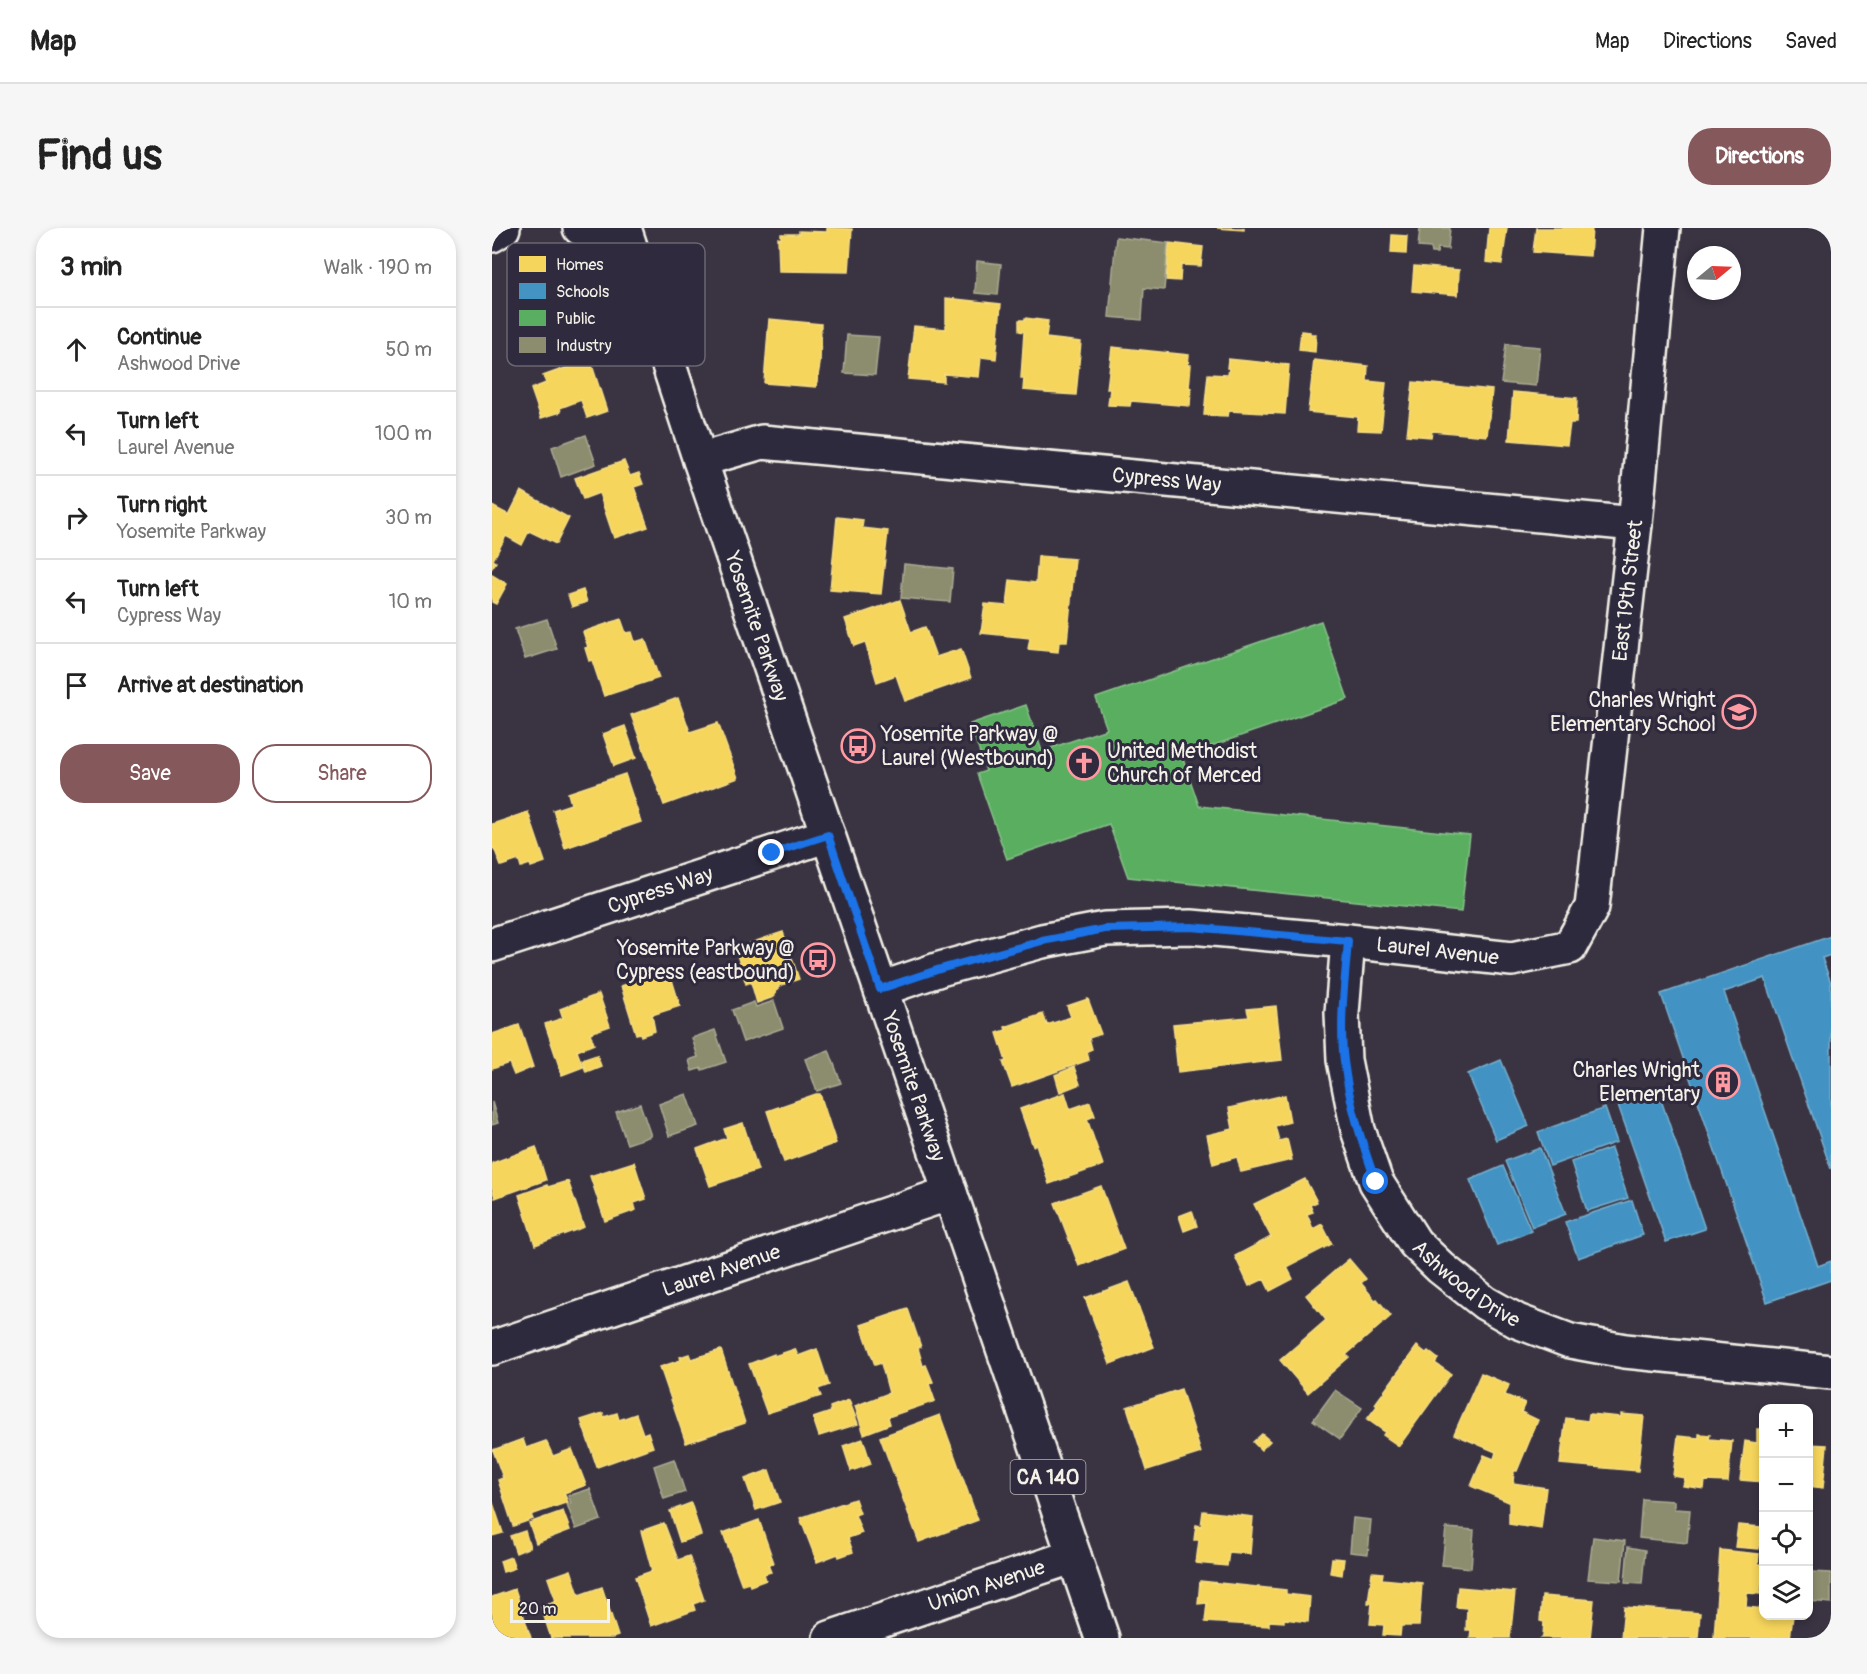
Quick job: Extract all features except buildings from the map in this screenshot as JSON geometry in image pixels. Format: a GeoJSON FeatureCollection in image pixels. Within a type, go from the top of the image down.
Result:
{"type":"FeatureCollection","features":[{"type":"Feature","properties":{"kind":"street"},"geometry":{"type":"LineString","coordinates":[[492,235],[503,228]]}},
{"type":"Feature","properties":{"kind":"street"},"geometry":{"type":"LineString","coordinates":[[580,228],[626,236]]}},
{"type":"Feature","properties":{"kind":"street","name":"East 19th Street"},"geometry":{"type":"LineString","coordinates":[[1570,947],[1592,907],[1635,524],[1663,228]]}},
{"type":"Feature","properties":{"kind":"street","name":"Yosemite Parkway"},"geometry":{"type":"LineString","coordinates":[[669,366],[1102,1638]]}},
{"type":"Feature","properties":{"kind":"street","name":"Cypress Way"},"geometry":{"type":"LineString","coordinates":[[700,460],[762,442],[1635,524]]}},
{"type":"Feature","properties":{"kind":"street","name":"Cypress Way"},"geometry":{"type":"LineString","coordinates":[[492,945],[828,835]]}},
{"type":"Feature","properties":{"kind":"street","name":"Laurel Avenue"},"geometry":{"type":"LineString","coordinates":[[880,989],[940,969],[1042,941],[1105,929],[1191,927],[1512,959],[1570,947]]}},
{"type":"Feature","properties":{"kind":"street","name":"Ashwood Drive"},"geometry":{"type":"LineString","coordinates":[[1348,941],[1342,1013],[1344,1060],[1358,1130],[1376,1182],[1415,1243],[1441,1268],[1485,1303],[1517,1321],[1570,1341],[1625,1351],[1831,1372]]}},
{"type":"Feature","properties":{"kind":"street","name":"Laurel Avenue"},"geometry":{"type":"LineString","coordinates":[[492,1348],[950,1193]]}},
{"type":"Feature","properties":{"kind":"street","name":"Union Avenue"},"geometry":{"type":"LineString","coordinates":[[830,1638],[1074,1556]]}},
{"type":"Feature","properties":{"kind":"place","name":"Charles Wright Elementary School"},"geometry":{"type":"Point","coordinates":[1739,712]}},
{"type":"Feature","properties":{"kind":"place","name":"Yosemite Parkway @ Laurel (Westbound)"},"geometry":{"type":"Point","coordinates":[858,746]}},
{"type":"Feature","properties":{"kind":"place","name":"United Methodist Church of Merced"},"geometry":{"type":"Point","coordinates":[1084,763]}},
{"type":"Feature","properties":{"kind":"place","name":"Yosemite Parkway @ Cypress (eastbound)"},"geometry":{"type":"Point","coordinates":[818,960]}},
{"type":"Feature","properties":{"kind":"place","name":"Charles Wright Elementary"},"geometry":{"type":"Point","coordinates":[1723,1082]}},
{"type":"Feature","properties":{"kind":"route"},"geometry":{"type":"LineString","coordinates":[[772,853],[828,835],[880,989],[940,969],[1042,941],[1105,929],[1191,927],[1348,941],[1342,1013],[1344,1060],[1358,1130],[1376,1182]]}}]}
